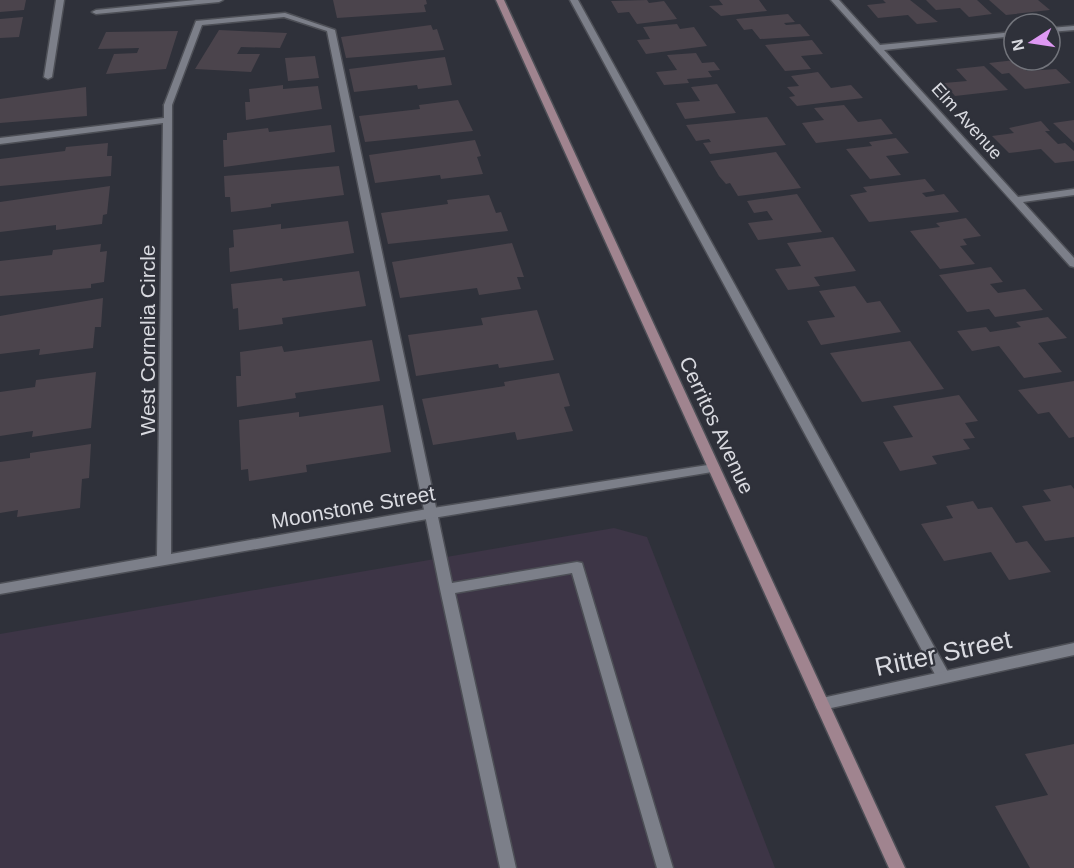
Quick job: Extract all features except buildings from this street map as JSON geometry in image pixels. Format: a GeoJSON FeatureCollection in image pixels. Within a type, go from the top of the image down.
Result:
{"type":"FeatureCollection","features":[{"type":"Feature","properties":{"kind":"main road","name":"Cerritos Avenue"},"geometry":{"type":"LineString","coordinates":[[500,0],[897,868]]}},
{"type":"Feature","properties":{"kind":"street"},"geometry":{"type":"LineString","coordinates":[[48,77],[60,0]]}},
{"type":"Feature","properties":{"kind":"street"},"geometry":{"type":"LineString","coordinates":[[96,12],[219,0]]}},
{"type":"Feature","properties":{"kind":"street"},"geometry":{"type":"LineString","coordinates":[[574,0],[943,676]]}},
{"type":"Feature","properties":{"kind":"street","name":"Elm Avenue"},"geometry":{"type":"LineString","coordinates":[[835,0],[1074,264]]}},
{"type":"Feature","properties":{"kind":"street","name":"West Cornelia Circle"},"geometry":{"type":"LineString","coordinates":[[164,560],[168,105],[200,22],[285,15],[331,30],[433,513]]}},
{"type":"Feature","properties":{"kind":"street"},"geometry":{"type":"LineString","coordinates":[[878,48],[1002,35]]}},
{"type":"Feature","properties":{"kind":"street"},"geometry":{"type":"LineString","coordinates":[[0,141],[168,120]]}},
{"type":"Feature","properties":{"kind":"street"},"geometry":{"type":"LineString","coordinates":[[1017,200],[1074,192]]}},
{"type":"Feature","properties":{"kind":"street","name":"Moonstone Street"},"geometry":{"type":"LineString","coordinates":[[0,590],[433,513],[714,468]]}},
{"type":"Feature","properties":{"kind":"street"},"geometry":{"type":"LineString","coordinates":[[433,513],[447,590],[508,868]]}},
{"type":"Feature","properties":{"kind":"street"},"geometry":{"type":"LineString","coordinates":[[447,590],[577,567],[665,868]]}},
{"type":"Feature","properties":{"kind":"street","name":"Ritter Street"},"geometry":{"type":"LineString","coordinates":[[822,704],[943,676],[1074,650]]}},
{"type":"Feature","properties":{"kind":"shaded area"},"geometry":{"type":"Polygon","coordinates":[[[614,528],[647,537],[775,868],[0,868],[0,634],[614,528]]]}}]}
